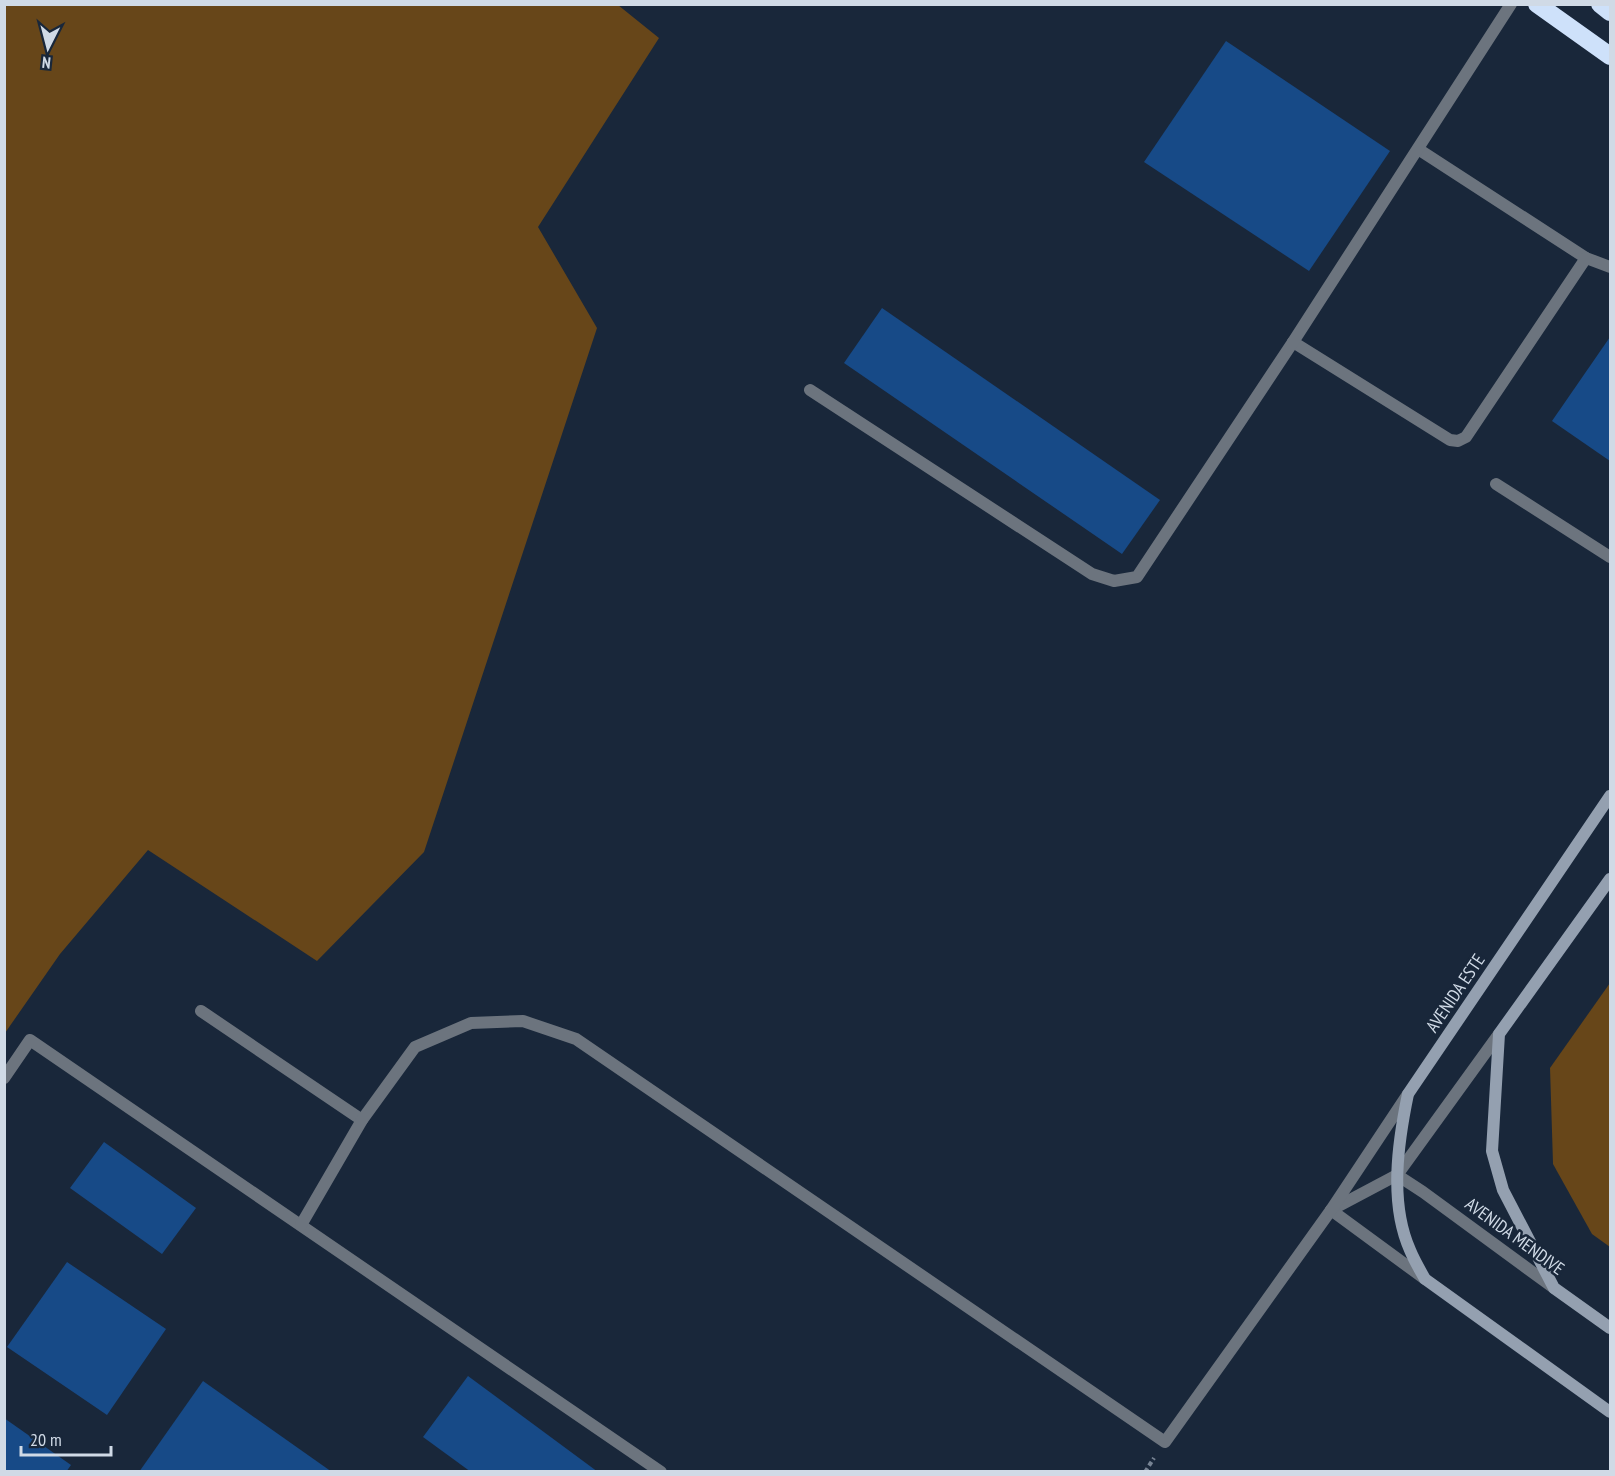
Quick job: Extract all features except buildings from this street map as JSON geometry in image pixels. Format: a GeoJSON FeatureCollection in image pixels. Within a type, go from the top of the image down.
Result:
{"type":"FeatureCollection","features":[{"type":"Feature","properties":{"kind":"highway"},"geometry":{"type":"LineString","coordinates":[[1537,4],[1611,56]]}},
{"type":"Feature","properties":{"kind":"highway"},"geometry":{"type":"LineString","coordinates":[[1600,4],[1611,12]]}},
{"type":"Feature","properties":{"kind":"street"},"geometry":{"type":"LineString","coordinates":[[810,390],[1092,574],[1114,581],[1137,577],[1293,342],[1511,4]]}},
{"type":"Feature","properties":{"kind":"street"},"geometry":{"type":"LineString","coordinates":[[1418,148],[1586,258],[1611,267]]}},
{"type":"Feature","properties":{"kind":"street"},"geometry":{"type":"LineString","coordinates":[[1293,342],[1450,440],[1458,441],[1466,437],[1586,258]]}},
{"type":"Feature","properties":{"kind":"street"},"geometry":{"type":"LineString","coordinates":[[1496,484],[1611,558]]}},
{"type":"Feature","properties":{"kind":"street","name":"AVENIDA ESTE"},"geometry":{"type":"LineString","coordinates":[[362,1120],[415,1047],[471,1023],[523,1021],[576,1039],[1165,1442],[1331,1210],[1611,796]]}},
{"type":"Feature","properties":{"kind":"street","name":"AVENIDA ESTE"},"geometry":{"type":"LineString","coordinates":[[1331,1210],[1397,1175],[1611,879]]}},
{"type":"Feature","properties":{"kind":"street"},"geometry":{"type":"LineString","coordinates":[[201,1011],[362,1120],[301,1226]]}},
{"type":"Feature","properties":{"kind":"street"},"geometry":{"type":"LineString","coordinates":[[1499,1034],[1492,1151],[1503,1190],[1554,1288]]}},
{"type":"Feature","properties":{"kind":"street"},"geometry":{"type":"LineString","coordinates":[[4,1077],[30,1041],[661,1472]]}},
{"type":"Feature","properties":{"kind":"street"},"geometry":{"type":"LineString","coordinates":[[1408,1094],[1399,1138],[1397,1175],[1401,1218],[1409,1249],[1425,1279]]}},
{"type":"Feature","properties":{"kind":"street","name":"AVENIDA MENDIVE"},"geometry":{"type":"LineString","coordinates":[[1397,1175],[1611,1328]]}},
{"type":"Feature","properties":{"kind":"street"},"geometry":{"type":"LineString","coordinates":[[1331,1210],[1611,1412]]}},
{"type":"Feature","properties":{"kind":"shaded area"},"geometry":{"type":"Polygon","coordinates":[[[5,4],[618,5],[659,38],[538,227],[597,328],[424,852],[317,961],[148,850],[60,954],[5,1033],[5,4]]]}},
{"type":"Feature","properties":{"kind":"shaded area"},"geometry":{"type":"Polygon","coordinates":[[[1610,983],[1610,1247],[1592,1234],[1553,1164],[1550,1068],[1610,983]]]}}]}
